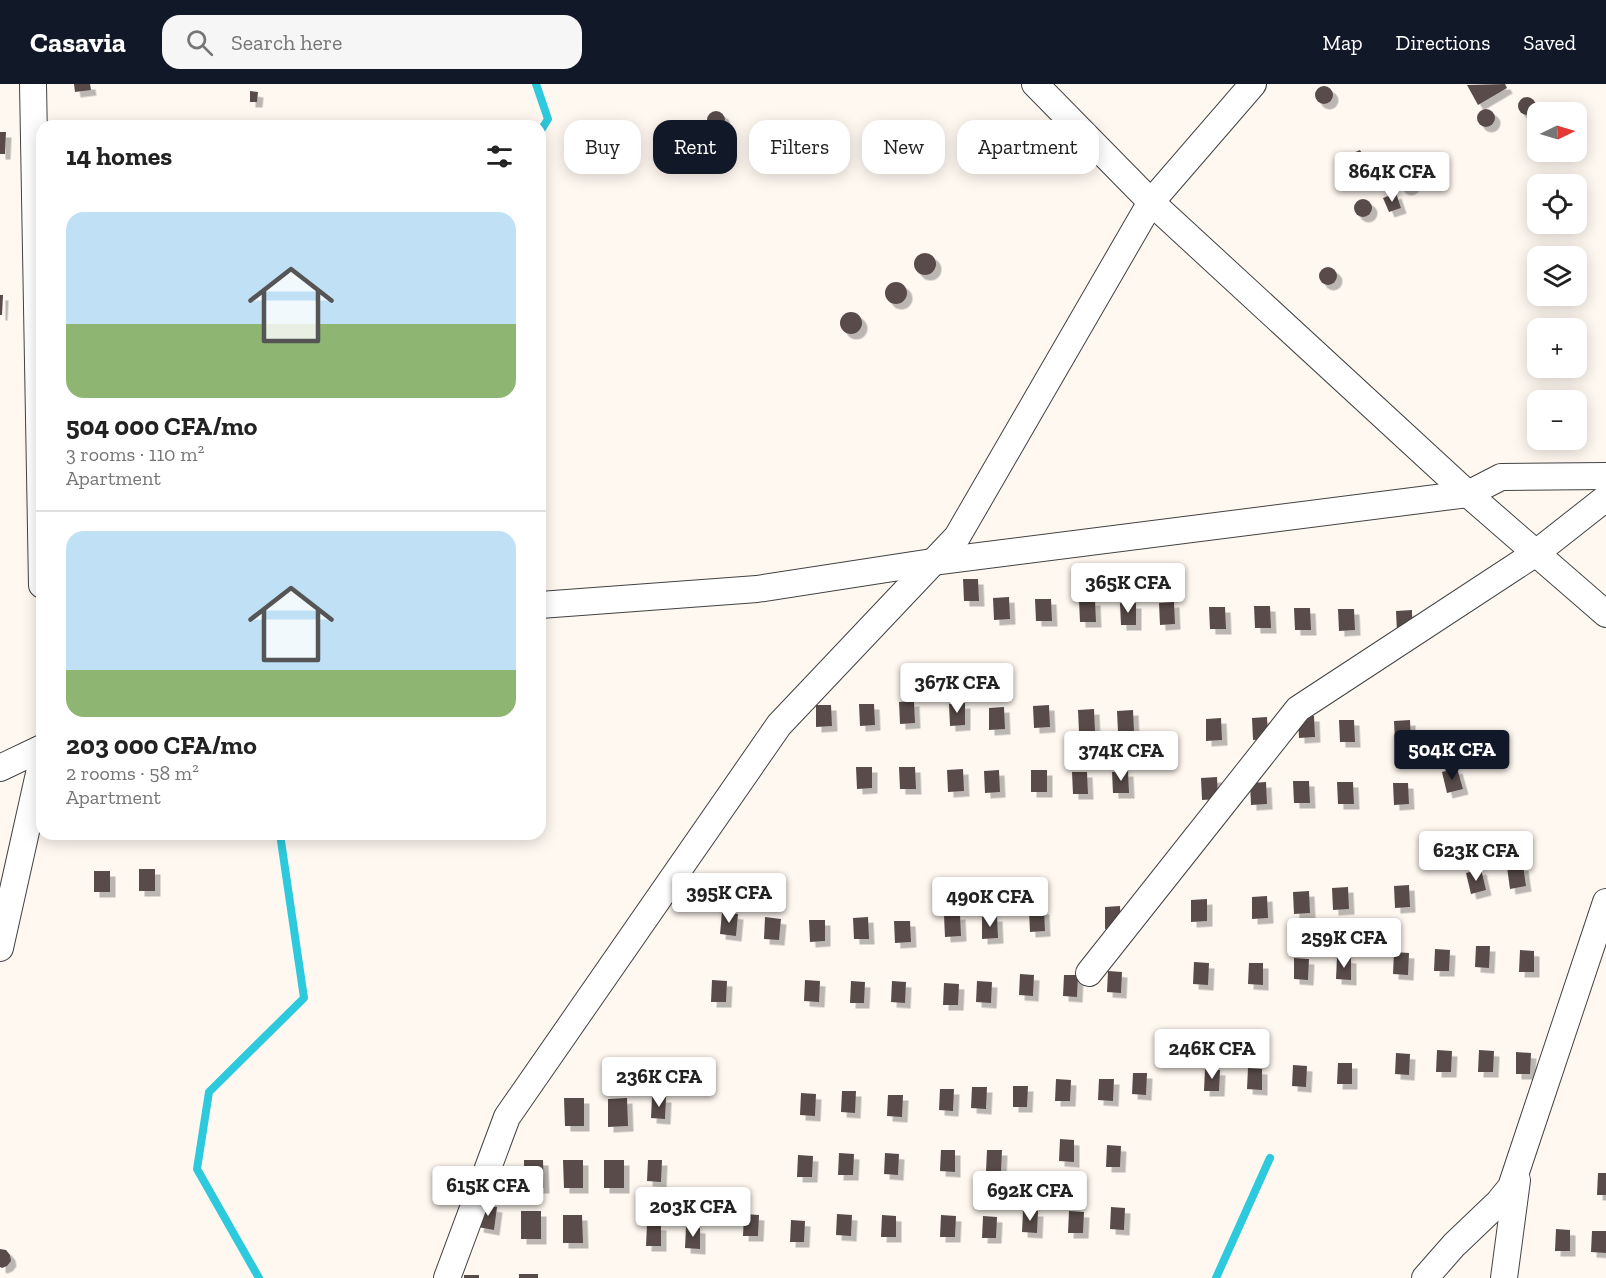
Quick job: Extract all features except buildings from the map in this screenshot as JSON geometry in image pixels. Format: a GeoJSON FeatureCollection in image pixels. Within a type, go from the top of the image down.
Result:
{"type":"FeatureCollection","features":[{"type":"Feature","properties":{"kind":"street"},"geometry":{"type":"LineString","coordinates":[[33,84],[36,251]]}},
{"type":"Feature","properties":{"kind":"street"},"geometry":{"type":"LineString","coordinates":[[1035,84],[1151,202],[1468,495],[1606,615]]}},
{"type":"Feature","properties":{"kind":"street"},"geometry":{"type":"LineString","coordinates":[[447,1278],[507,1117],[779,725],[957,537],[1151,202],[1253,84]]}},
{"type":"Feature","properties":{"kind":"street"},"geometry":{"type":"LineString","coordinates":[[546,605],[757,589],[932,562],[1468,495],[1501,477],[1606,476]]}},
{"type":"Feature","properties":{"kind":"street"},"geometry":{"type":"LineString","coordinates":[[1089,974],[1298,709],[1536,554],[1606,498]]}},
{"type":"Feature","properties":{"kind":"street"},"geometry":{"type":"LineString","coordinates":[[0,768],[36,751]]}},
{"type":"Feature","properties":{"kind":"street"},"geometry":{"type":"LineString","coordinates":[[0,948],[36,787]]}},
{"type":"Feature","properties":{"kind":"street"},"geometry":{"type":"LineString","coordinates":[[1425,1278],[1511,1187],[1606,902]]}},
{"type":"Feature","properties":{"kind":"street"},"geometry":{"type":"LineString","coordinates":[[1504,1278],[1519,1162]]}},
{"type":"Feature","properties":{"kind":"waterway"},"geometry":{"type":"LineString","coordinates":[[536,84],[548,119],[546,122]]}},
{"type":"Feature","properties":{"kind":"waterway"},"geometry":{"type":"LineString","coordinates":[[259,1278],[197,1169],[209,1092],[304,998],[281,840]]}},
{"type":"Feature","properties":{"kind":"waterway"},"geometry":{"type":"LineString","coordinates":[[1216,1278],[1270,1158]]}}]}
